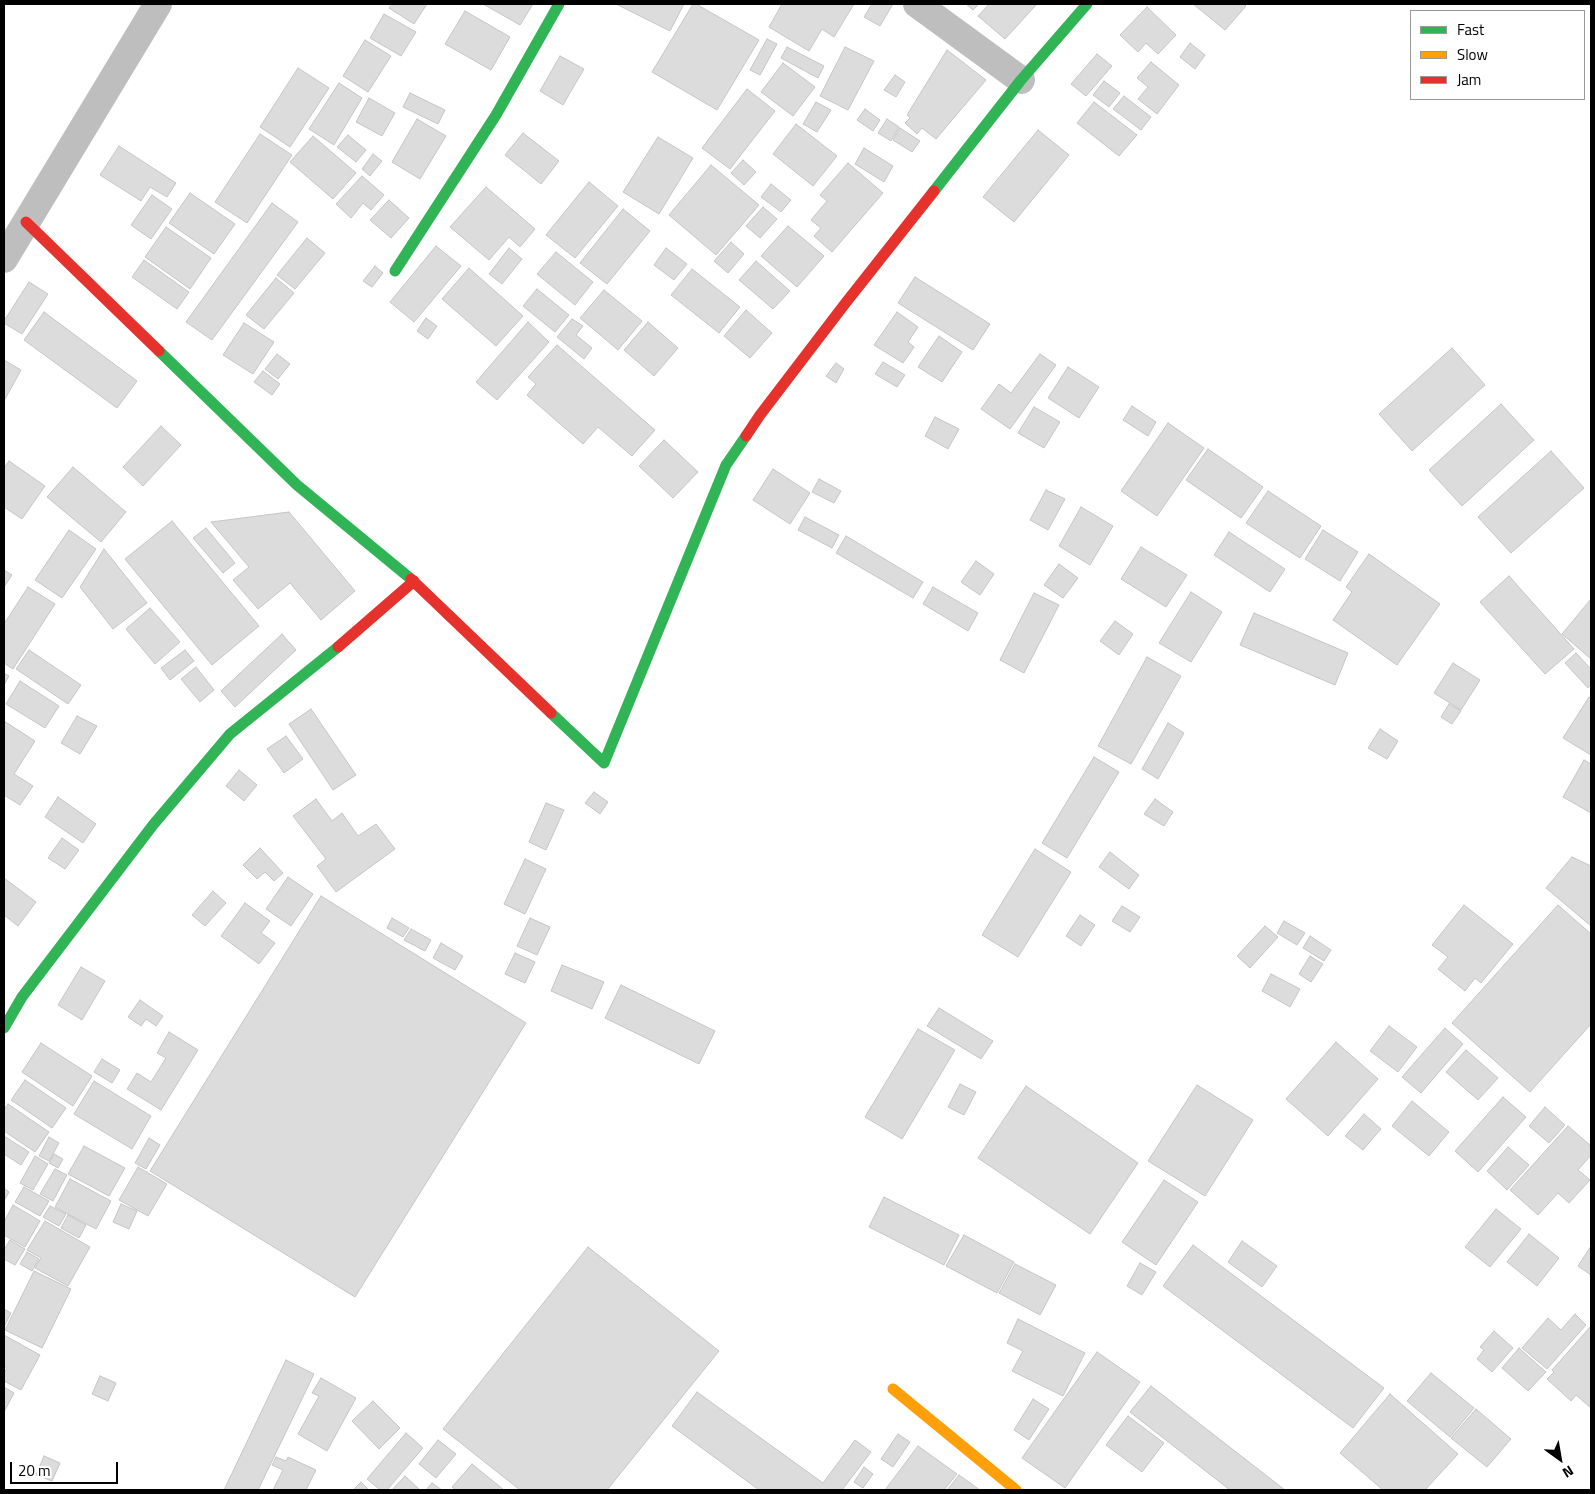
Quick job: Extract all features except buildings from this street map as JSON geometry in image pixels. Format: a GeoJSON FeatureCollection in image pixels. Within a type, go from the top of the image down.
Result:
{"type":"FeatureCollection","features":[{"type":"Feature","properties":{"kind":"street"},"geometry":{"type":"LineString","coordinates":[[4,258],[158,4]]}},
{"type":"Feature","properties":{"kind":"street"},"geometry":{"type":"LineString","coordinates":[[395,271],[496,115],[559,4]]}},
{"type":"Feature","properties":{"kind":"street"},"geometry":{"type":"LineString","coordinates":[[917,4],[1021,80]]}},
{"type":"Feature","properties":{"kind":"street"},"geometry":{"type":"LineString","coordinates":[[26,222],[297,484],[414,581],[604,763],[726,464],[844,305],[1021,80],[1087,4]]}},
{"type":"Feature","properties":{"kind":"street"},"geometry":{"type":"LineString","coordinates":[[4,1028],[22,997],[153,825],[230,734],[330,654],[414,581]]}},
{"type":"Feature","properties":{"kind":"street"},"geometry":{"type":"LineString","coordinates":[[893,1389],[1016,1490]]}},
{"type":"Feature","properties":{"kind":"traffic: fast"},"geometry":{"type":"LineString","coordinates":[[395,271],[496,115],[559,4]]}},
{"type":"Feature","properties":{"kind":"traffic: fast"},"geometry":{"type":"LineString","coordinates":[[934,191],[1021,80],[1087,4]]}},
{"type":"Feature","properties":{"kind":"traffic: fast"},"geometry":{"type":"LineString","coordinates":[[159,351],[297,485],[411,579]]}},
{"type":"Feature","properties":{"kind":"traffic: fast"},"geometry":{"type":"LineString","coordinates":[[551,713],[604,763],[726,465],[746,436]]}},
{"type":"Feature","properties":{"kind":"traffic: fast"},"geometry":{"type":"LineString","coordinates":[[4,1028],[22,997],[153,825],[230,734],[338,647]]}},
{"type":"Feature","properties":{"kind":"traffic: slow"},"geometry":{"type":"LineString","coordinates":[[893,1389],[1016,1490]]}},
{"type":"Feature","properties":{"kind":"traffic: jam"},"geometry":{"type":"LineString","coordinates":[[746,436],[844,305],[934,191]]}},
{"type":"Feature","properties":{"kind":"traffic: jam"},"geometry":{"type":"LineString","coordinates":[[26,222],[159,351]]}},
{"type":"Feature","properties":{"kind":"traffic: jam"},"geometry":{"type":"LineString","coordinates":[[411,579],[551,713]]}},
{"type":"Feature","properties":{"kind":"traffic: jam"},"geometry":{"type":"LineString","coordinates":[[338,647],[414,581]]}}]}
